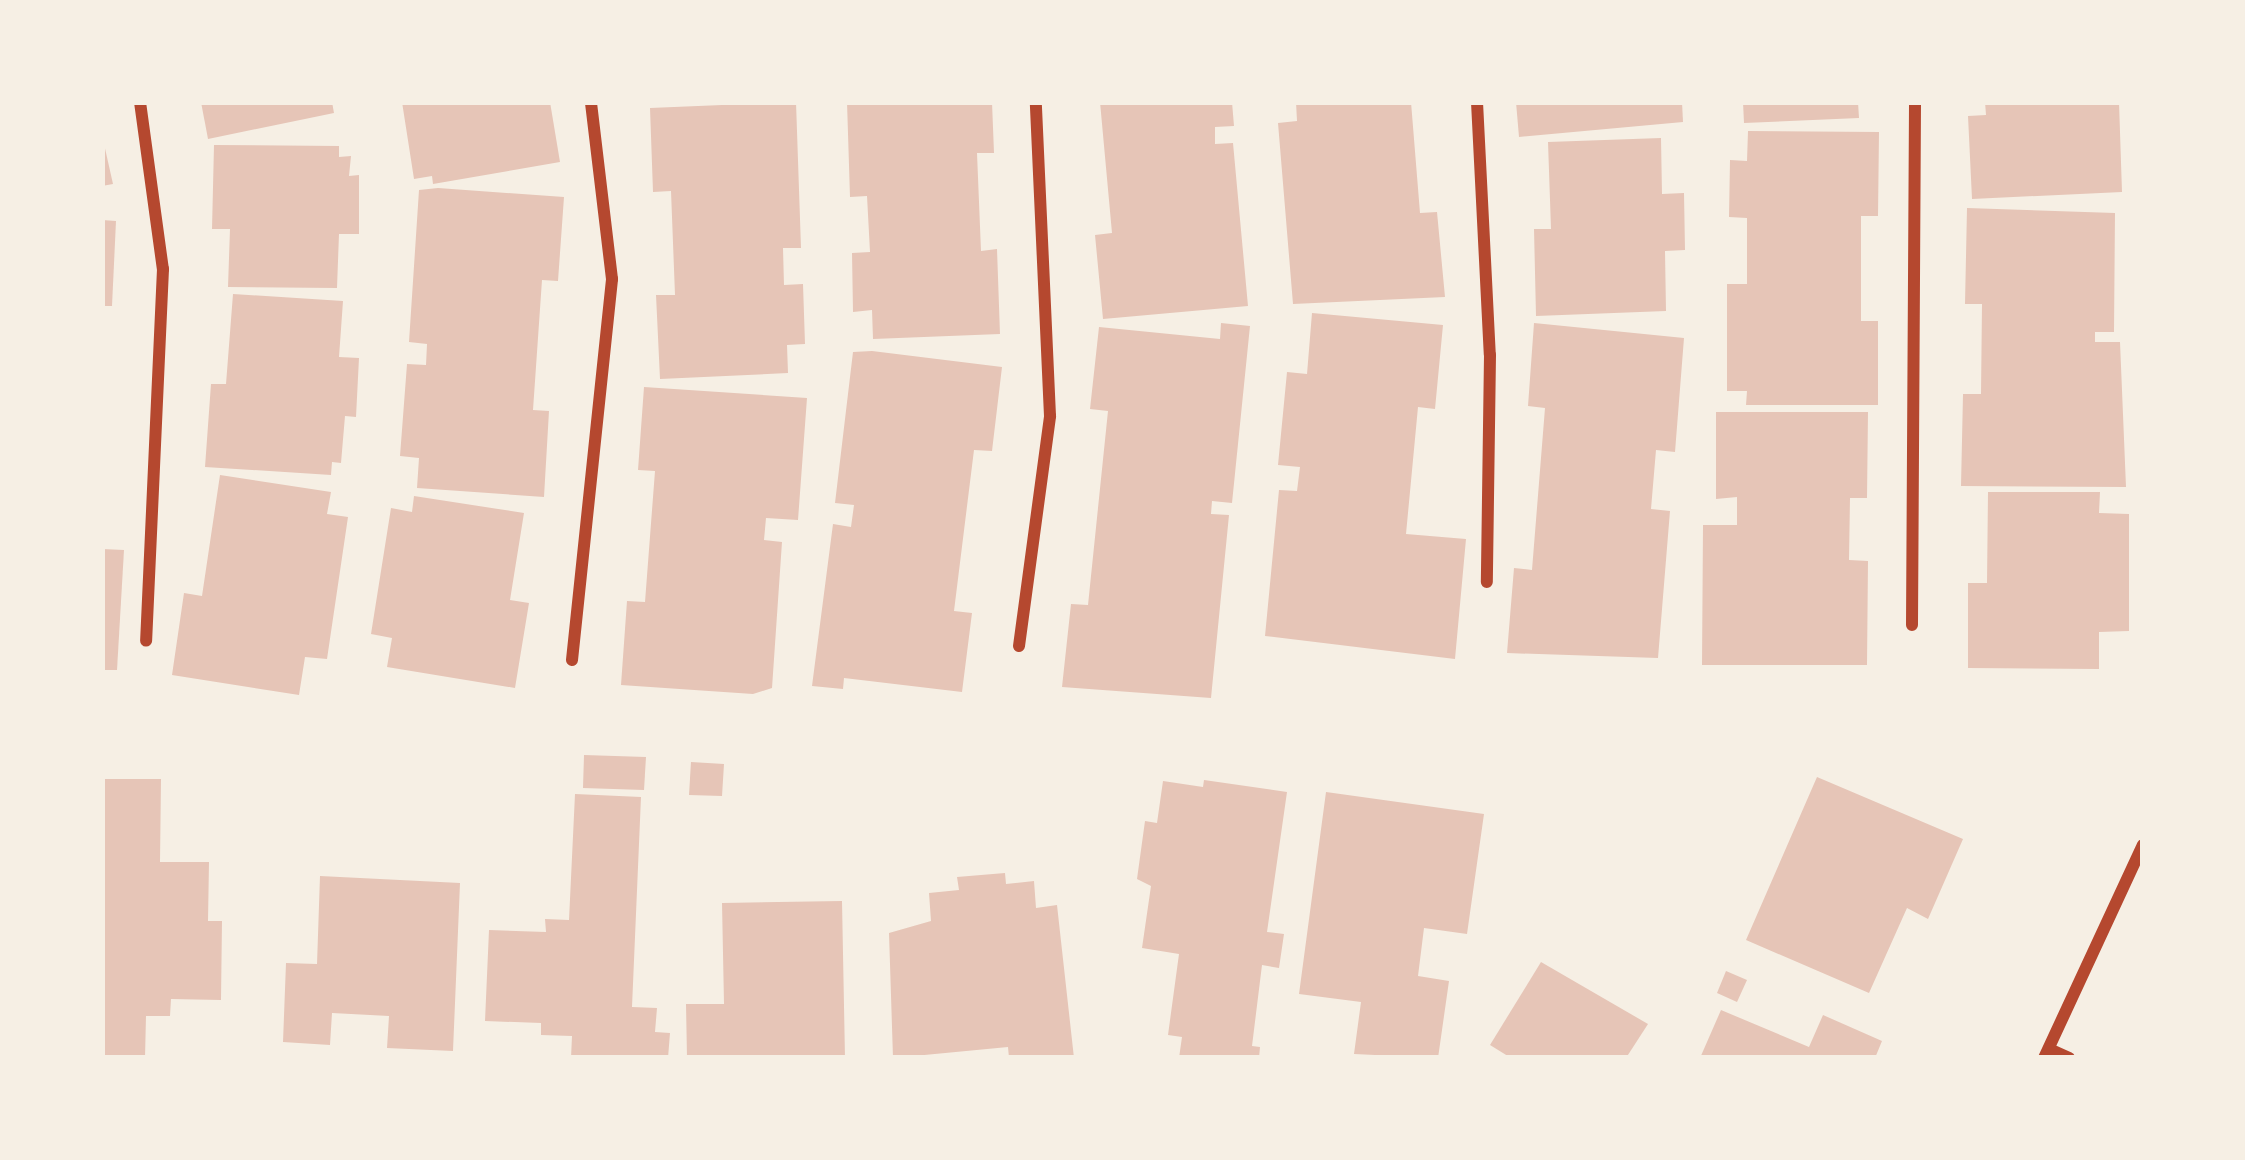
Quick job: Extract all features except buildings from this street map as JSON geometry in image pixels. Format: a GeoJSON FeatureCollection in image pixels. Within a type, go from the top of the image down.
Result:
{"type":"FeatureCollection","features":[{"type":"Feature","properties":{"kind":"street"},"geometry":{"type":"LineString","coordinates":[[140,102],[164,269],[146,641]]}},
{"type":"Feature","properties":{"kind":"street"},"geometry":{"type":"LineString","coordinates":[[572,660],[612,278],[591,102]]}},
{"type":"Feature","properties":{"kind":"street"},"geometry":{"type":"LineString","coordinates":[[1019,646],[1050,416],[1036,102]]}},
{"type":"Feature","properties":{"kind":"street"},"geometry":{"type":"LineString","coordinates":[[1477,102],[1490,355],[1486,583]]}},
{"type":"Feature","properties":{"kind":"street"},"geometry":{"type":"LineString","coordinates":[[1912,625],[1916,102]]}},
{"type":"Feature","properties":{"kind":"street"},"geometry":{"type":"LineString","coordinates":[[2069,1058],[2047,1054],[2143,845]]}}]}
